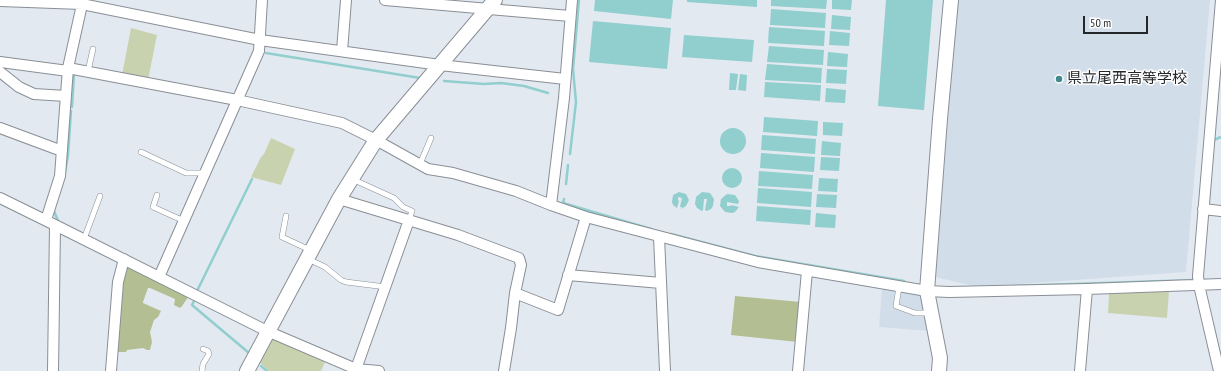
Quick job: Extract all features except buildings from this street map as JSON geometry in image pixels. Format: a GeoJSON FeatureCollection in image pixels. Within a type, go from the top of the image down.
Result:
{"type":"FeatureCollection","features":[{"type":"Feature","properties":{"kind":"street"},"geometry":{"type":"LineString","coordinates":[[159,277],[259,51],[262,0]]}},
{"type":"Feature","properties":{"kind":"street"},"geometry":{"type":"LineString","coordinates":[[342,51],[346,0]]}},
{"type":"Feature","properties":{"kind":"street"},"geometry":{"type":"LineString","coordinates":[[385,0],[492,4],[570,16]]}},
{"type":"Feature","properties":{"kind":"street"},"geometry":{"type":"LineString","coordinates":[[550,205],[564,98],[572,0]]}},
{"type":"Feature","properties":{"kind":"street"},"geometry":{"type":"LineString","coordinates":[[939,371],[940,358],[927,291],[951,0]]}},
{"type":"Feature","properties":{"kind":"street"},"geometry":{"type":"LineString","coordinates":[[1219,371],[1198,276],[1203,209],[1218,68],[1221,0]]}},
{"type":"Feature","properties":{"kind":"street"},"geometry":{"type":"LineString","coordinates":[[2,1],[83,2],[260,40],[440,65],[565,79]]}},
{"type":"Feature","properties":{"kind":"street"},"geometry":{"type":"LineString","coordinates":[[53,371],[51,222],[60,176],[68,69],[83,2]]}},
{"type":"Feature","properties":{"kind":"street"},"geometry":{"type":"LineString","coordinates":[[247,371],[267,331],[339,199],[376,140],[492,4]]}},
{"type":"Feature","properties":{"kind":"street"},"geometry":{"type":"LineString","coordinates":[[0,62],[88,71],[238,100],[342,123],[428,169],[453,173],[516,191],[550,205],[586,217],[659,237],[758,262],[807,271],[927,291],[949,292],[1221,284]]}},
{"type":"Feature","properties":{"kind":"street"},"geometry":{"type":"LineString","coordinates":[[0,72],[19,87],[34,94],[66,96]]}},
{"type":"Feature","properties":{"kind":"street"},"geometry":{"type":"LineString","coordinates":[[0,128],[62,151]]}},
{"type":"Feature","properties":{"kind":"street"},"geometry":{"type":"LineString","coordinates":[[0,199],[51,222],[267,331],[358,370],[379,371]]}},
{"type":"Feature","properties":{"kind":"street"},"geometry":{"type":"LineString","coordinates":[[339,199],[410,220],[519,258],[521,265],[515,293],[504,371]]}},
{"type":"Feature","properties":{"kind":"street"},"geometry":{"type":"LineString","coordinates":[[1203,209],[1221,211]]}},
{"type":"Feature","properties":{"kind":"street"},"geometry":{"type":"LineString","coordinates":[[515,293],[558,310],[586,217]]}},
{"type":"Feature","properties":{"kind":"street"},"geometry":{"type":"LineString","coordinates":[[358,370],[410,220]]}},
{"type":"Feature","properties":{"kind":"street"},"geometry":{"type":"LineString","coordinates":[[659,237],[665,371]]}},
{"type":"Feature","properties":{"kind":"street"},"geometry":{"type":"LineString","coordinates":[[111,371],[118,282],[124,260]]}},
{"type":"Feature","properties":{"kind":"street"},"geometry":{"type":"LineString","coordinates":[[798,371],[807,271]]}},
{"type":"Feature","properties":{"kind":"street"},"geometry":{"type":"LineString","coordinates":[[568,275],[661,283]]}},
{"type":"Feature","properties":{"kind":"street"},"geometry":{"type":"LineString","coordinates":[[1080,371],[1087,289]]}},
{"type":"Feature","properties":{"kind":"lane"},"geometry":{"type":"LineString","coordinates":[[88,71],[93,49]]}},
{"type":"Feature","properties":{"kind":"lane"},"geometry":{"type":"LineString","coordinates":[[420,164],[431,138]]}},
{"type":"Feature","properties":{"kind":"lane"},"geometry":{"type":"LineString","coordinates":[[141,152],[186,173],[205,173]]}},
{"type":"Feature","properties":{"kind":"lane"},"geometry":{"type":"LineString","coordinates":[[351,179],[394,198],[403,207],[412,211],[410,220]]}},
{"type":"Feature","properties":{"kind":"lane"},"geometry":{"type":"LineString","coordinates":[[157,195],[153,207],[184,221]]}},
{"type":"Feature","properties":{"kind":"lane"},"geometry":{"type":"LineString","coordinates":[[84,239],[100,196]]}},
{"type":"Feature","properties":{"kind":"lane"},"geometry":{"type":"LineString","coordinates":[[286,216],[282,237],[309,254],[341,280],[346,282],[386,287]]}},
{"type":"Feature","properties":{"kind":"lane"},"geometry":{"type":"LineString","coordinates":[[899,286],[896,306],[915,313],[931,313]]}},
{"type":"Feature","properties":{"kind":"lane"},"geometry":{"type":"LineString","coordinates":[[202,371],[203,364],[209,354],[208,351],[203,349]]}},
{"type":"Feature","properties":{"kind":"shaded area"},"geometry":{"type":"Polygon","coordinates":[[[957,0],[1210,0],[1186,272],[978,287],[935,277],[957,0]]]}},
{"type":"Feature","properties":{"kind":"shaded area"},"geometry":{"type":"Polygon","coordinates":[[[882,287],[923,296],[930,331],[879,327],[882,287]]]}},
{"type":"Feature","properties":{"kind":"green space"},"geometry":{"type":"Polygon","coordinates":[[[131,28],[157,35],[148,80],[122,75],[131,28]]]}},
{"type":"Feature","properties":{"kind":"green space"},"geometry":{"type":"Polygon","coordinates":[[[271,138],[295,149],[281,185],[251,177],[271,138]]]}},
{"type":"Feature","properties":{"kind":"green space"},"geometry":{"type":"Polygon","coordinates":[[[126,265],[189,296],[180,308],[174,305],[175,299],[148,288],[143,303],[161,311],[158,317],[154,320],[150,332],[152,342],[150,350],[143,348],[127,350],[126,352],[116,352],[122,282],[126,265]]]}},
{"type":"Feature","properties":{"kind":"green space"},"geometry":{"type":"Polygon","coordinates":[[[1169,291],[1167,318],[1108,313],[1109,294],[1169,291]]]}},
{"type":"Feature","properties":{"kind":"green space"},"geometry":{"type":"Polygon","coordinates":[[[735,296],[801,302],[798,342],[731,335],[735,296]]]}},
{"type":"Feature","properties":{"kind":"green space"},"geometry":{"type":"Polygon","coordinates":[[[272,338],[325,362],[321,371],[269,371],[259,362],[272,338]]]}},
{"type":"Feature","properties":{"kind":"water"},"geometry":{"type":"Polygon","coordinates":[[[595,0],[673,0],[671,19],[594,11],[595,0]]]}},
{"type":"Feature","properties":{"kind":"water"},"geometry":{"type":"Polygon","coordinates":[[[687,0],[757,0],[757,7],[687,2],[687,0]]]}},
{"type":"Feature","properties":{"kind":"water"},"geometry":{"type":"Polygon","coordinates":[[[771,0],[827,0],[826,9],[771,6],[771,0]]]}},
{"type":"Feature","properties":{"kind":"water"},"geometry":{"type":"Polygon","coordinates":[[[832,0],[852,0],[851,10],[832,9],[832,0]]]}},
{"type":"Feature","properties":{"kind":"water"},"geometry":{"type":"Polygon","coordinates":[[[886,0],[933,0],[924,110],[878,106],[886,0]]]}},
{"type":"Feature","properties":{"kind":"water"},"geometry":{"type":"Polygon","coordinates":[[[771,9],[826,13],[825,28],[770,25],[771,9]]]}},
{"type":"Feature","properties":{"kind":"water"},"geometry":{"type":"Polygon","coordinates":[[[832,15],[851,17],[850,30],[831,29],[832,15]]]}},
{"type":"Feature","properties":{"kind":"water"},"geometry":{"type":"Polygon","coordinates":[[[593,21],[671,28],[667,69],[589,62],[593,21]]]}},
{"type":"Feature","properties":{"kind":"water"},"geometry":{"type":"Polygon","coordinates":[[[769,27],[825,31],[824,46],[768,43],[769,27]]]}},
{"type":"Feature","properties":{"kind":"water"},"geometry":{"type":"Polygon","coordinates":[[[830,31],[850,33],[849,46],[829,45],[830,31]]]}},
{"type":"Feature","properties":{"kind":"water"},"geometry":{"type":"Polygon","coordinates":[[[684,35],[754,40],[752,62],[682,57],[684,35]]]}},
{"type":"Feature","properties":{"kind":"water"},"geometry":{"type":"Polygon","coordinates":[[[769,46],[824,50],[823,65],[767,62],[769,46]]]}},
{"type":"Feature","properties":{"kind":"water"},"geometry":{"type":"Polygon","coordinates":[[[828,52],[848,54],[847,67],[827,66],[828,52]]]}},
{"type":"Feature","properties":{"kind":"water"},"geometry":{"type":"Polygon","coordinates":[[[767,64],[822,68],[821,83],[765,80],[767,64]]]}},
{"type":"Feature","properties":{"kind":"water"},"geometry":{"type":"Polygon","coordinates":[[[827,69],[847,70],[846,84],[826,83],[827,69]]]}},
{"type":"Feature","properties":{"kind":"water"},"geometry":{"type":"Polygon","coordinates":[[[730,73],[738,74],[736,90],[729,90],[730,73]]]}},
{"type":"Feature","properties":{"kind":"water"},"geometry":{"type":"Polygon","coordinates":[[[740,74],[747,75],[746,91],[738,90],[740,74]]]}},
{"type":"Feature","properties":{"kind":"water"},"geometry":{"type":"Polygon","coordinates":[[[765,82],[821,85],[820,101],[764,97],[765,82]]]}},
{"type":"Feature","properties":{"kind":"water"},"geometry":{"type":"Polygon","coordinates":[[[826,88],[846,90],[845,103],[825,102],[826,88]]]}},
{"type":"Feature","properties":{"kind":"water"},"geometry":{"type":"Polygon","coordinates":[[[764,117],[818,121],[817,136],[763,132],[764,117]]]}},
{"type":"Feature","properties":{"kind":"water"},"geometry":{"type":"Polygon","coordinates":[[[823,122],[843,123],[842,136],[823,135],[823,122]]]}},
{"type":"Feature","properties":{"kind":"water"},"geometry":{"type":"Polygon","coordinates":[[[733,128],[742,132],[746,141],[742,150],[733,154],[724,150],[720,141],[724,132],[733,128]]]}},
{"type":"Feature","properties":{"kind":"water"},"geometry":{"type":"Polygon","coordinates":[[[762,135],[816,139],[815,154],[761,150],[762,135]]]}},
{"type":"Feature","properties":{"kind":"water"},"geometry":{"type":"Polygon","coordinates":[[[822,141],[841,143],[840,156],[821,155],[822,141]]]}},
{"type":"Feature","properties":{"kind":"water"},"geometry":{"type":"Polygon","coordinates":[[[761,153],[815,157],[814,172],[760,168],[761,153]]]}},
{"type":"Feature","properties":{"kind":"water"},"geometry":{"type":"Polygon","coordinates":[[[821,157],[840,158],[839,171],[820,170],[821,157]]]}},
{"type":"Feature","properties":{"kind":"water"},"geometry":{"type":"Polygon","coordinates":[[[732,168],[739,171],[742,178],[739,185],[732,188],[725,185],[722,178],[725,171],[732,168]]]}},
{"type":"Feature","properties":{"kind":"water"},"geometry":{"type":"Polygon","coordinates":[[[759,171],[813,175],[812,189],[758,186],[759,171]]]}},
{"type":"Feature","properties":{"kind":"water"},"geometry":{"type":"Polygon","coordinates":[[[819,178],[838,179],[837,192],[818,191],[819,178]]]}},
{"type":"Feature","properties":{"kind":"water"},"geometry":{"type":"Polygon","coordinates":[[[758,188],[812,192],[811,207],[757,203],[758,188]]]}},
{"type":"Feature","properties":{"kind":"water"},"geometry":{"type":"Polygon","coordinates":[[[679,192],[686,194],[689,200],[686,206],[681,209],[682,198],[678,197],[679,201],[677,208],[672,202],[673,195],[679,192]]]}},
{"type":"Feature","properties":{"kind":"water"},"geometry":{"type":"Polygon","coordinates":[[[702,192],[710,193],[714,199],[713,206],[707,211],[705,210],[707,199],[704,199],[702,211],[697,208],[695,204],[696,197],[702,192]]]}},
{"type":"Feature","properties":{"kind":"water"},"geometry":{"type":"Polygon","coordinates":[[[727,194],[735,195],[739,201],[738,204],[727,202],[727,206],[731,205],[739,207],[735,212],[725,212],[720,206],[721,199],[727,194]]]}},
{"type":"Feature","properties":{"kind":"water"},"geometry":{"type":"Polygon","coordinates":[[[817,194],[837,195],[836,208],[816,207],[817,194]]]}},
{"type":"Feature","properties":{"kind":"water"},"geometry":{"type":"Polygon","coordinates":[[[757,206],[811,210],[810,225],[756,221],[757,206]]]}},
{"type":"Feature","properties":{"kind":"water"},"geometry":{"type":"Polygon","coordinates":[[[816,213],[836,215],[835,228],[815,227],[816,213]]]}},
{"type":"Feature","properties":{"kind":"waterway"},"geometry":{"type":"LineString","coordinates":[[570,154],[576,102],[573,69],[579,0]]}},
{"type":"Feature","properties":{"kind":"waterway"},"geometry":{"type":"LineString","coordinates":[[266,53],[420,78]]}},
{"type":"Feature","properties":{"kind":"waterway"},"geometry":{"type":"LineString","coordinates":[[72,107],[74,74]]}},
{"type":"Feature","properties":{"kind":"waterway"},"geometry":{"type":"LineString","coordinates":[[444,81],[484,84],[501,83],[524,86],[548,93]]}},
{"type":"Feature","properties":{"kind":"waterway"},"geometry":{"type":"LineString","coordinates":[[65,172],[68,155],[71,111]]}},
{"type":"Feature","properties":{"kind":"waterway"},"geometry":{"type":"LineString","coordinates":[[1214,140],[1221,137]]}},
{"type":"Feature","properties":{"kind":"waterway"},"geometry":{"type":"LineString","coordinates":[[566,184],[568,165]]}},
{"type":"Feature","properties":{"kind":"waterway"},"geometry":{"type":"LineString","coordinates":[[198,289],[252,179]]}},
{"type":"Feature","properties":{"kind":"waterway"},"geometry":{"type":"LineString","coordinates":[[564,199],[563,203],[651,229]]}},
{"type":"Feature","properties":{"kind":"waterway"},"geometry":{"type":"LineString","coordinates":[[54,211],[58,221]]}},
{"type":"Feature","properties":{"kind":"waterway"},"geometry":{"type":"LineString","coordinates":[[671,234],[755,256],[904,281]]}},
{"type":"Feature","properties":{"kind":"waterway"},"geometry":{"type":"LineString","coordinates":[[1012,286],[1195,280]]}},
{"type":"Feature","properties":{"kind":"waterway"},"geometry":{"type":"LineString","coordinates":[[195,299],[192,305],[249,353]]}},
{"type":"Feature","properties":{"kind":"waterway"},"geometry":{"type":"LineString","coordinates":[[261,366],[267,371]]}},
{"type":"Feature","properties":{"kind":"place","name":"県立尾西高等学校"},"geometry":{"type":"Point","coordinates":[1059,79]}}]}
